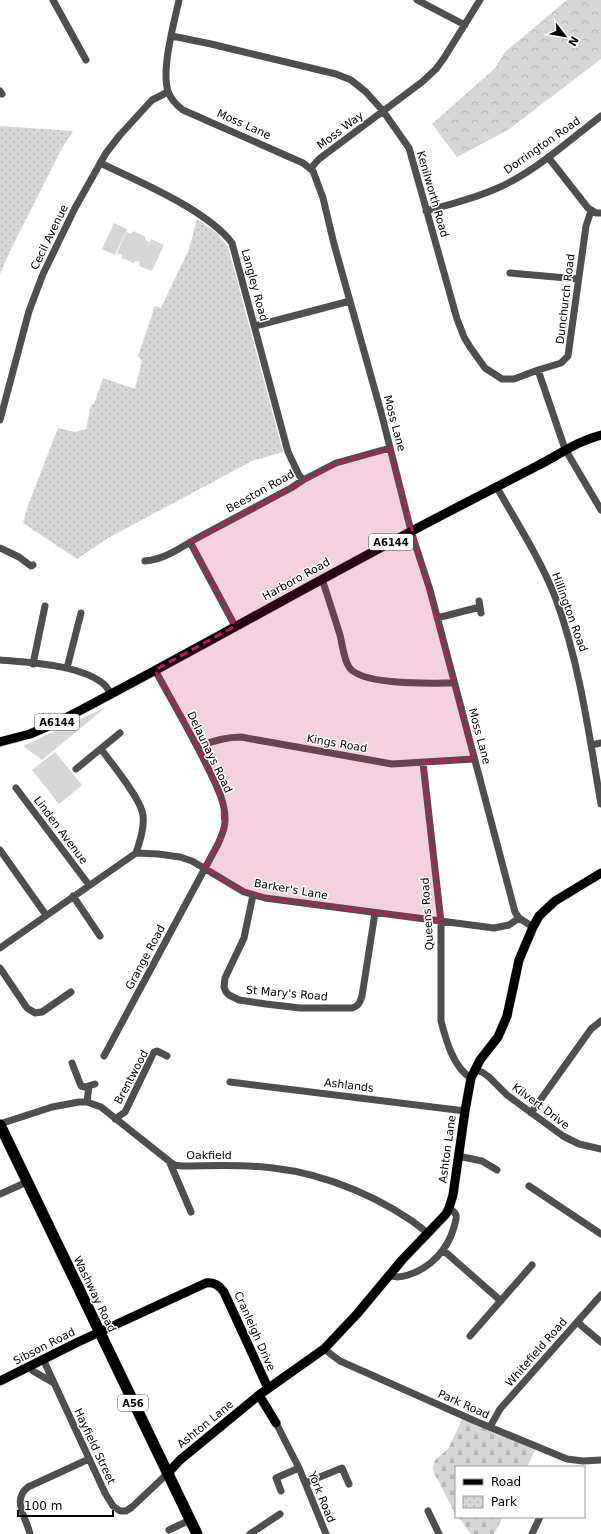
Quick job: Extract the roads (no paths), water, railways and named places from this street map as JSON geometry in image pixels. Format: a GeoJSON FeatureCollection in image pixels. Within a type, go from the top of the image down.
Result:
{"type":"FeatureCollection","features":[{"type":"Feature","properties":{"kind":"highway","name":"Washway Road"},"geometry":{"type":"LineString","coordinates":[[0,1124],[167,1474]]}},
{"type":"Feature","properties":{"kind":"highway","name":"A56"},"geometry":{"type":"LineString","coordinates":[[167,1474],[197,1534]]}},
{"type":"Feature","properties":{"kind":"main road","name":"Harboro Road"},"geometry":{"type":"LineString","coordinates":[[111,694],[322,578],[496,486],[539,465],[565,449],[601,435]]}},
{"type":"Feature","properties":{"kind":"main road","name":"A6144"},"geometry":{"type":"LineString","coordinates":[[0,742],[43,728],[111,694]]}},
{"type":"Feature","properties":{"kind":"main road","name":"Ashton Lane"},"geometry":{"type":"LineString","coordinates":[[167,1474],[180,1460],[259,1395],[324,1349],[357,1314],[449,1208],[453,1195],[465,1111],[473,1074],[480,1060],[498,1037],[507,1016],[519,960],[533,927],[539,916],[555,901],[601,873]]}},
{"type":"Feature","properties":{"kind":"main road","name":"Sibson Road"},"geometry":{"type":"LineString","coordinates":[[0,1381],[99,1332],[206,1283],[218,1285]]}},
{"type":"Feature","properties":{"kind":"main road","name":"Cranleigh Drive"},"geometry":{"type":"LineString","coordinates":[[218,1285],[226,1296],[268,1388]]}},
{"type":"Feature","properties":{"kind":"main road"},"geometry":{"type":"LineString","coordinates":[[259,1395],[276,1423]]}},
{"type":"Feature","properties":{"kind":"street"},"geometry":{"type":"LineString","coordinates":[[53,0],[86,60]]}},
{"type":"Feature","properties":{"kind":"street"},"geometry":{"type":"LineString","coordinates":[[168,92],[166,67],[179,0]]}},
{"type":"Feature","properties":{"kind":"street"},"geometry":{"type":"LineString","coordinates":[[417,0],[465,25]]}},
{"type":"Feature","properties":{"kind":"street","name":"Moss Way"},"geometry":{"type":"LineString","coordinates":[[311,168],[320,159],[422,82],[436,69],[452,48],[480,0]]}},
{"type":"Feature","properties":{"kind":"street","name":"Kenilworth Road"},"geometry":{"type":"LineString","coordinates":[[172,36],[336,74],[351,80],[360,87],[383,111],[409,148],[457,318],[464,337],[470,347],[486,368],[502,379],[514,379],[538,370]]}},
{"type":"Feature","properties":{"kind":"street","name":"Cecil Avenue"},"geometry":{"type":"LineString","coordinates":[[0,420],[29,311],[43,274],[69,221],[100,162],[120,134],[152,100],[168,92]]}},
{"type":"Feature","properties":{"kind":"street","name":"Moss Lane"},"geometry":{"type":"LineString","coordinates":[[168,92],[173,102],[183,110],[302,162],[311,168],[316,176],[411,531],[430,590],[474,759],[514,906],[519,918]]}},
{"type":"Feature","properties":{"kind":"street","name":"Dorrington Road"},"geometry":{"type":"LineString","coordinates":[[426,211],[494,190],[528,171],[601,116]]}},
{"type":"Feature","properties":{"kind":"street"},"geometry":{"type":"LineString","coordinates":[[548,157],[591,211],[601,213]]}},
{"type":"Feature","properties":{"kind":"street","name":"Langley Road"},"geometry":{"type":"LineString","coordinates":[[100,162],[180,204],[210,222],[232,243],[288,452],[303,480]]}},
{"type":"Feature","properties":{"kind":"street","name":"Dunchurch Road"},"geometry":{"type":"LineString","coordinates":[[538,370],[561,363],[568,356],[586,226],[591,211]]}},
{"type":"Feature","properties":{"kind":"street"},"geometry":{"type":"LineString","coordinates":[[510,273],[578,279]]}},
{"type":"Feature","properties":{"kind":"street"},"geometry":{"type":"LineString","coordinates":[[255,326],[350,301]]}},
{"type":"Feature","properties":{"kind":"street"},"geometry":{"type":"LineString","coordinates":[[538,370],[565,449],[601,510]]}},
{"type":"Feature","properties":{"kind":"street","name":"Beeston Road"},"geometry":{"type":"LineString","coordinates":[[145,561],[162,559],[190,542],[336,463],[390,448]]}},
{"type":"Feature","properties":{"kind":"street","name":"Hillington Road"},"geometry":{"type":"LineString","coordinates":[[496,486],[541,567],[555,597],[575,659],[601,804]]}},
{"type":"Feature","properties":{"kind":"street"},"geometry":{"type":"LineString","coordinates":[[190,542],[235,626]]}},
{"type":"Feature","properties":{"kind":"street"},"geometry":{"type":"LineString","coordinates":[[0,548],[19,557],[29,566]]}},
{"type":"Feature","properties":{"kind":"street"},"geometry":{"type":"LineString","coordinates":[[322,578],[335,616],[347,663],[354,672],[362,675],[410,684],[454,683]]}},
{"type":"Feature","properties":{"kind":"street"},"geometry":{"type":"LineString","coordinates":[[33,664],[46,606]]}},
{"type":"Feature","properties":{"kind":"street"},"geometry":{"type":"LineString","coordinates":[[437,618],[480,607]]}},
{"type":"Feature","properties":{"kind":"street"},"geometry":{"type":"LineString","coordinates":[[66,668],[81,613]]}},
{"type":"Feature","properties":{"kind":"street"},"geometry":{"type":"LineString","coordinates":[[0,660],[66,668],[101,681],[107,686],[111,694]]}},
{"type":"Feature","properties":{"kind":"street","name":"Delaunays Road"},"geometry":{"type":"LineString","coordinates":[[155,670],[216,784],[222,802],[225,821],[223,832],[204,868]]}},
{"type":"Feature","properties":{"kind":"street"},"geometry":{"type":"LineString","coordinates":[[76,769],[120,733]]}},
{"type":"Feature","properties":{"kind":"street","name":"Kings Road"},"geometry":{"type":"LineString","coordinates":[[197,747],[218,740],[241,737],[392,764],[474,759]]}},
{"type":"Feature","properties":{"kind":"street"},"geometry":{"type":"LineString","coordinates":[[591,745],[601,743]]}},
{"type":"Feature","properties":{"kind":"street"},"geometry":{"type":"LineString","coordinates":[[1,946],[136,853],[142,828],[142,811],[123,779],[101,749]]}},
{"type":"Feature","properties":{"kind":"street","name":"Queens Road"},"geometry":{"type":"LineString","coordinates":[[423,763],[441,922],[441,1021],[445,1037],[451,1051],[464,1073],[473,1074]]}},
{"type":"Feature","properties":{"kind":"street","name":"Linden Avenue"},"geometry":{"type":"LineString","coordinates":[[16,788],[89,885]]}},
{"type":"Feature","properties":{"kind":"street"},"geometry":{"type":"LineString","coordinates":[[0,850],[46,915]]}},
{"type":"Feature","properties":{"kind":"street","name":"Barker's Lane"},"geometry":{"type":"LineString","coordinates":[[136,853],[180,857],[192,861],[232,886],[253,895],[375,913],[494,928],[509,925],[519,918]]}},
{"type":"Feature","properties":{"kind":"street","name":"Grange Road"},"geometry":{"type":"LineString","coordinates":[[104,1056],[204,868]]}},
{"type":"Feature","properties":{"kind":"street","name":"St Mary's Road"},"geometry":{"type":"LineString","coordinates":[[253,895],[245,933],[225,978],[224,987],[226,992],[234,998],[266,1004],[300,1008],[356,1007],[362,996],[375,913]]}},
{"type":"Feature","properties":{"kind":"street"},"geometry":{"type":"LineString","coordinates":[[73,896],[100,936]]}},
{"type":"Feature","properties":{"kind":"street"},"geometry":{"type":"LineString","coordinates":[[519,918],[533,927]]}},
{"type":"Feature","properties":{"kind":"street"},"geometry":{"type":"LineString","coordinates":[[0,968],[27,1008],[35,1013],[42,1012],[71,992]]}},
{"type":"Feature","properties":{"kind":"street"},"geometry":{"type":"LineString","coordinates":[[531,1113],[591,1029],[601,1020]]}},
{"type":"Feature","properties":{"kind":"street","name":"Brentwood"},"geometry":{"type":"LineString","coordinates":[[115,1119],[125,1112],[154,1052],[157,1051],[167,1056]]}},
{"type":"Feature","properties":{"kind":"street"},"geometry":{"type":"LineString","coordinates":[[0,1124],[52,1108],[72,1103],[87,1102],[92,1085],[85,1087],[81,1086],[72,1063]]}},
{"type":"Feature","properties":{"kind":"street","name":"Kilvert Drive"},"geometry":{"type":"LineString","coordinates":[[473,1074],[482,1072],[507,1095],[570,1140],[579,1144],[601,1149]]}},
{"type":"Feature","properties":{"kind":"street","name":"Ashlands"},"geometry":{"type":"LineString","coordinates":[[230,1082],[465,1111]]}},
{"type":"Feature","properties":{"kind":"street","name":"Oakfield"},"geometry":{"type":"LineString","coordinates":[[87,1102],[101,1107],[170,1163],[182,1166],[272,1168],[290,1170],[340,1184],[360,1192],[388,1206],[428,1233]]}},
{"type":"Feature","properties":{"kind":"street"},"geometry":{"type":"LineString","coordinates":[[458,1156],[482,1161],[497,1170]]}},
{"type":"Feature","properties":{"kind":"street"},"geometry":{"type":"LineString","coordinates":[[170,1163],[191,1212]]}},
{"type":"Feature","properties":{"kind":"street"},"geometry":{"type":"LineString","coordinates":[[0,1194],[27,1182]]}},
{"type":"Feature","properties":{"kind":"street"},"geometry":{"type":"LineString","coordinates":[[529,1186],[601,1234]]}},
{"type":"Feature","properties":{"kind":"street"},"geometry":{"type":"LineString","coordinates":[[390,1275],[393,1277],[404,1276],[420,1270],[429,1264],[443,1250],[452,1234],[456,1219],[455,1213],[449,1208]]}},
{"type":"Feature","properties":{"kind":"street"},"geometry":{"type":"LineString","coordinates":[[443,1250],[501,1301]]}},
{"type":"Feature","properties":{"kind":"street"},"geometry":{"type":"LineString","coordinates":[[470,1336],[532,1265]]}},
{"type":"Feature","properties":{"kind":"street","name":"Whitefield Road"},"geometry":{"type":"LineString","coordinates":[[490,1427],[500,1409],[601,1295]]}},
{"type":"Feature","properties":{"kind":"street"},"geometry":{"type":"LineString","coordinates":[[577,1322],[601,1342]]}},
{"type":"Feature","properties":{"kind":"street","name":"Park Road"},"geometry":{"type":"LineString","coordinates":[[324,1349],[340,1361],[490,1427],[568,1459],[583,1461],[601,1460]]}},
{"type":"Feature","properties":{"kind":"street","name":"Hayfield Street"},"geometry":{"type":"LineString","coordinates":[[43,1359],[52,1382],[113,1506],[120,1511],[126,1511],[167,1474]]}},
{"type":"Feature","properties":{"kind":"street"},"geometry":{"type":"LineString","coordinates":[[30,1366],[33,1371],[52,1382]]}},
{"type":"Feature","properties":{"kind":"street","name":"York Road"},"geometry":{"type":"LineString","coordinates":[[276,1423],[299,1468],[326,1534]]}},
{"type":"Feature","properties":{"kind":"street"},"geometry":{"type":"LineString","coordinates":[[30,1534],[20,1507],[22,1493],[28,1488],[89,1459]]}},
{"type":"Feature","properties":{"kind":"street"},"geometry":{"type":"LineString","coordinates":[[564,1466],[568,1459]]}},
{"type":"Feature","properties":{"kind":"street","name":"York Road"},"geometry":{"type":"LineString","coordinates":[[281,1491],[276,1478],[299,1468]]}},
{"type":"Feature","properties":{"kind":"street"},"geometry":{"type":"LineString","coordinates":[[305,1483],[342,1468],[348,1484]]}},
{"type":"Feature","properties":{"kind":"street"},"geometry":{"type":"LineString","coordinates":[[428,1511],[439,1534]]}},
{"type":"Feature","properties":{"kind":"street"},"geometry":{"type":"LineString","coordinates":[[250,1534],[271,1516],[280,1514]]}},
{"type":"Feature","properties":{"kind":"street"},"geometry":{"type":"LineString","coordinates":[[532,1534],[540,1518]]}},
{"type":"Feature","properties":{"kind":"street"},"geometry":{"type":"LineString","coordinates":[[169,1530],[190,1520]]}}]}
